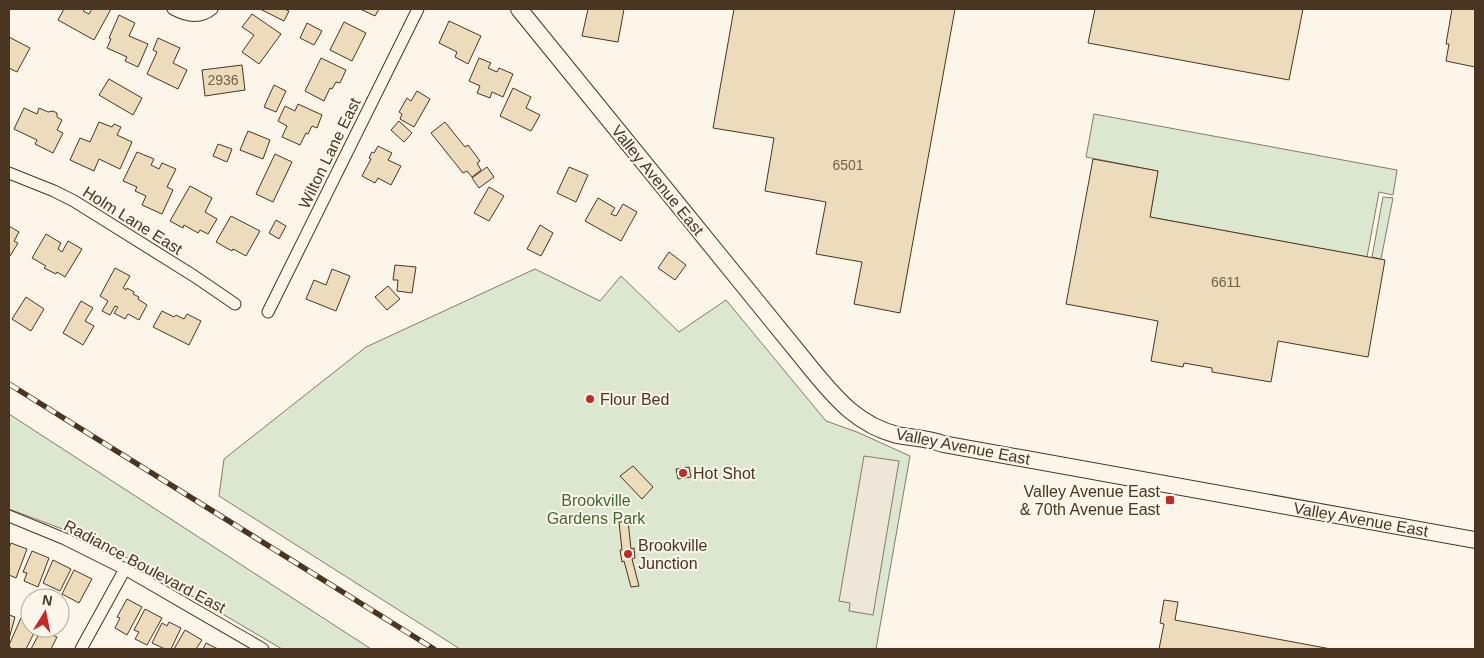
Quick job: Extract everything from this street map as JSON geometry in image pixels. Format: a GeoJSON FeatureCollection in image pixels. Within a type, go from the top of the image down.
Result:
{"type":"FeatureCollection","features":[{"type":"Feature","properties":{"kind":"main road","name":"Valley Avenue East"},"geometry":{"type":"LineString","coordinates":[[519,9],[814,372],[854,414],[872,425],[896,434],[943,444],[1475,540]]}},
{"type":"Feature","properties":{"kind":"street"},"geometry":{"type":"LineString","coordinates":[[173,9],[183,14],[196,16],[212,9]]}},
{"type":"Feature","properties":{"kind":"street","name":"Wilton Lane East"},"geometry":{"type":"LineString","coordinates":[[268,312],[418,9]]}},
{"type":"Feature","properties":{"kind":"street","name":"Holm Lane East"},"geometry":{"type":"LineString","coordinates":[[9,173],[54,191],[74,202],[194,276],[235,304]]}},
{"type":"Feature","properties":{"kind":"street","name":"Radiance Boulevard East"},"geometry":{"type":"LineString","coordinates":[[9,516],[65,539],[124,569],[263,649]]}},
{"type":"Feature","properties":{"kind":"street"},"geometry":{"type":"LineString","coordinates":[[81,649],[124,569]]}},
{"type":"Feature","properties":{"kind":"green space"},"geometry":{"type":"Polygon","coordinates":[[[1094,114],[1397,170],[1393,195],[1379,192],[1367,257],[1150,217],[1158,171],[1086,157],[1094,114]]]}},
{"type":"Feature","properties":{"kind":"green space"},"geometry":{"type":"Polygon","coordinates":[[[1383,197],[1393,198],[1381,259],[1372,257],[1383,197]]]}},
{"type":"Feature","properties":{"kind":"green space","name":"Brookville Gardens Park"},"geometry":{"type":"Polygon","coordinates":[[[535,269],[600,301],[621,276],[679,332],[726,300],[826,421],[857,432],[910,456],[876,649],[460,649],[219,496],[224,459],[366,347],[535,269]]]}},
{"type":"Feature","properties":{"kind":"green space"},"geometry":{"type":"Polygon","coordinates":[[[9,414],[371,649],[282,649],[105,545],[9,509],[9,414]]]}},
{"type":"Feature","properties":{"kind":"shaded area"},"geometry":{"type":"Polygon","coordinates":[[[864,456],[899,461],[873,615],[849,611],[850,603],[839,601],[864,456]]]}},
{"type":"Feature","properties":{"kind":"building"},"geometry":{"type":"Polygon","coordinates":[[[64,9],[85,9],[83,11],[89,14],[92,9],[111,9],[94,40],[58,20],[64,9]]]}},
{"type":"Feature","properties":{"kind":"building"},"geometry":{"type":"Polygon","coordinates":[[[260,9],[284,9],[289,11],[284,21],[260,9]]]}},
{"type":"Feature","properties":{"kind":"building"},"geometry":{"type":"Polygon","coordinates":[[[360,9],[379,9],[375,16],[360,9]]]}},
{"type":"Feature","properties":{"kind":"building"},"geometry":{"type":"Polygon","coordinates":[[[588,9],[624,9],[618,42],[582,36],[588,9]]]}},
{"type":"Feature","properties":{"kind":"building"},"geometry":{"type":"Polygon","coordinates":[[[734,9],[955,9],[900,313],[854,304],[862,262],[816,254],[826,202],[765,191],[774,138],[713,128],[734,9]]]}},
{"type":"Feature","properties":{"kind":"building"},"geometry":{"type":"Polygon","coordinates":[[[1095,9],[1303,9],[1289,80],[1088,43],[1095,9]]]}},
{"type":"Feature","properties":{"kind":"building"},"geometry":{"type":"Polygon","coordinates":[[[1452,9],[1475,9],[1475,67],[1446,61],[1449,44],[1446,44],[1452,9]]]}},
{"type":"Feature","properties":{"kind":"building"},"geometry":{"type":"Polygon","coordinates":[[[252,14],[281,34],[259,64],[242,52],[254,35],[242,27],[252,14]]]}},
{"type":"Feature","properties":{"kind":"building"},"geometry":{"type":"Polygon","coordinates":[[[119,15],[135,23],[129,36],[148,44],[138,67],[125,61],[127,57],[107,48],[111,39],[109,38],[119,15]]]}},
{"type":"Feature","properties":{"kind":"building"},"geometry":{"type":"Polygon","coordinates":[[[449,21],[481,36],[468,64],[455,57],[457,52],[439,43],[449,21]]]}},
{"type":"Feature","properties":{"kind":"building"},"geometry":{"type":"Polygon","coordinates":[[[344,22],[366,33],[352,61],[330,50],[344,22]]]}},
{"type":"Feature","properties":{"kind":"building"},"geometry":{"type":"Polygon","coordinates":[[[307,23],[322,31],[314,45],[300,38],[307,23]]]}},
{"type":"Feature","properties":{"kind":"building"},"geometry":{"type":"Polygon","coordinates":[[[9,37],[30,48],[17,72],[9,68],[9,37]]]}},
{"type":"Feature","properties":{"kind":"building"},"geometry":{"type":"Polygon","coordinates":[[[158,38],[180,48],[173,63],[187,70],[178,89],[147,74],[157,52],[153,50],[158,38]]]}},
{"type":"Feature","properties":{"kind":"building"},"geometry":{"type":"Polygon","coordinates":[[[321,58],[346,70],[340,83],[336,82],[332,89],[330,88],[324,101],[305,91],[321,58]]]}},
{"type":"Feature","properties":{"kind":"building"},"geometry":{"type":"Polygon","coordinates":[[[479,58],[491,63],[488,68],[497,72],[499,68],[513,74],[503,97],[492,92],[490,98],[477,93],[480,86],[469,81],[479,58]]]}},
{"type":"Feature","properties":{"kind":"building"},"geometry":{"type":"Polygon","coordinates":[[[242,65],[245,90],[205,96],[202,70],[242,65]]]}},
{"type":"Feature","properties":{"kind":"building"},"geometry":{"type":"Polygon","coordinates":[[[109,79],[142,98],[133,115],[99,95],[109,79]]]}},
{"type":"Feature","properties":{"kind":"building"},"geometry":{"type":"Polygon","coordinates":[[[274,85],[286,91],[276,112],[264,107],[274,85]]]}},
{"type":"Feature","properties":{"kind":"building"},"geometry":{"type":"Polygon","coordinates":[[[513,88],[531,97],[526,108],[540,115],[531,131],[500,116],[513,88]]]}},
{"type":"Feature","properties":{"kind":"building"},"geometry":{"type":"Polygon","coordinates":[[[417,91],[430,99],[414,127],[400,119],[402,114],[399,112],[407,98],[411,101],[417,91]]]}},
{"type":"Feature","properties":{"kind":"building"},"geometry":{"type":"Polygon","coordinates":[[[298,104],[322,115],[317,128],[312,126],[300,145],[282,137],[287,126],[278,121],[285,106],[295,111],[298,104]]]}},
{"type":"Feature","properties":{"kind":"building"},"geometry":{"type":"Polygon","coordinates":[[[24,108],[37,114],[39,108],[48,112],[53,111],[62,120],[57,130],[63,133],[53,153],[35,144],[37,140],[14,129],[24,108]]]}},
{"type":"Feature","properties":{"kind":"building"},"geometry":{"type":"Polygon","coordinates":[[[399,121],[412,133],[404,142],[391,130],[399,121]]]}},
{"type":"Feature","properties":{"kind":"building"},"geometry":{"type":"Polygon","coordinates":[[[99,122],[112,127],[114,124],[121,127],[117,135],[132,142],[120,169],[99,159],[94,171],[70,160],[80,138],[90,142],[99,122]]]}},
{"type":"Feature","properties":{"kind":"building"},"geometry":{"type":"Polygon","coordinates":[[[445,122],[465,147],[468,145],[480,161],[477,163],[481,170],[472,177],[467,171],[463,173],[431,133],[445,122]]]}},
{"type":"Feature","properties":{"kind":"building"},"geometry":{"type":"Polygon","coordinates":[[[248,131],[270,140],[263,159],[240,150],[248,131]]]}},
{"type":"Feature","properties":{"kind":"building"},"geometry":{"type":"Polygon","coordinates":[[[218,144],[232,149],[227,162],[213,156],[218,144]]]}},
{"type":"Feature","properties":{"kind":"building"},"geometry":{"type":"Polygon","coordinates":[[[378,146],[392,153],[388,160],[401,166],[391,185],[378,178],[375,183],[362,176],[371,159],[369,158],[372,152],[374,153],[378,146]]]}},
{"type":"Feature","properties":{"kind":"building"},"geometry":{"type":"Polygon","coordinates":[[[137,152],[154,159],[151,165],[159,169],[162,163],[176,169],[167,187],[173,190],[162,214],[142,205],[146,196],[135,191],[137,187],[123,181],[137,152]]]}},
{"type":"Feature","properties":{"kind":"building"},"geometry":{"type":"Polygon","coordinates":[[[275,154],[292,162],[273,202],[256,194],[275,154]]]}},
{"type":"Feature","properties":{"kind":"building"},"geometry":{"type":"Polygon","coordinates":[[[1093,159],[1158,171],[1150,217],[1385,260],[1368,357],[1278,341],[1271,382],[1212,372],[1212,368],[1184,363],[1183,367],[1151,361],[1158,321],[1066,304],[1093,159]]]}},
{"type":"Feature","properties":{"kind":"building"},"geometry":{"type":"Polygon","coordinates":[[[487,167],[494,177],[479,188],[472,178],[487,167]]]}},
{"type":"Feature","properties":{"kind":"building"},"geometry":{"type":"Polygon","coordinates":[[[569,167],[588,175],[576,202],[557,193],[569,167]]]}},
{"type":"Feature","properties":{"kind":"building"},"geometry":{"type":"Polygon","coordinates":[[[190,186],[212,198],[205,212],[217,219],[208,234],[200,230],[198,233],[184,225],[183,228],[170,221],[190,186]]]}},
{"type":"Feature","properties":{"kind":"building"},"geometry":{"type":"Polygon","coordinates":[[[489,187],[504,196],[489,221],[474,213],[489,187]]]}},
{"type":"Feature","properties":{"kind":"building"},"geometry":{"type":"Polygon","coordinates":[[[598,198],[615,208],[611,214],[616,216],[623,204],[637,212],[621,241],[585,221],[598,198]]]}},
{"type":"Feature","properties":{"kind":"building"},"geometry":{"type":"Polygon","coordinates":[[[231,216],[260,231],[246,256],[216,242],[231,216]]]}},
{"type":"Feature","properties":{"kind":"building"},"geometry":{"type":"Polygon","coordinates":[[[276,220],[286,226],[279,239],[269,233],[276,220]]]}},
{"type":"Feature","properties":{"kind":"building"},"geometry":{"type":"Polygon","coordinates":[[[540,225],[553,233],[541,256],[527,249],[540,225]]]}},
{"type":"Feature","properties":{"kind":"building"},"geometry":{"type":"Polygon","coordinates":[[[9,226],[19,232],[14,241],[18,243],[10,256],[9,256],[9,226]]]}},
{"type":"Feature","properties":{"kind":"building"},"geometry":{"type":"Polygon","coordinates":[[[46,234],[61,243],[58,249],[62,252],[68,241],[82,249],[65,277],[44,268],[46,266],[32,258],[46,234]]]}},
{"type":"Feature","properties":{"kind":"building"},"geometry":{"type":"Polygon","coordinates":[[[669,252],[686,265],[675,280],[658,268],[669,252]]]}},
{"type":"Feature","properties":{"kind":"building"},"geometry":{"type":"Polygon","coordinates":[[[395,265],[416,267],[412,293],[397,291],[398,280],[393,280],[395,265]]]}},
{"type":"Feature","properties":{"kind":"building"},"geometry":{"type":"Polygon","coordinates":[[[115,268],[130,276],[123,288],[134,292],[133,294],[139,297],[138,299],[147,305],[139,320],[128,314],[125,319],[114,313],[118,307],[115,306],[110,315],[102,311],[108,301],[100,296],[115,268]]]}},
{"type":"Feature","properties":{"kind":"building"},"geometry":{"type":"Polygon","coordinates":[[[332,269],[350,276],[336,311],[306,299],[314,280],[326,285],[332,269]]]}},
{"type":"Feature","properties":{"kind":"building"},"geometry":{"type":"Polygon","coordinates":[[[388,286],[400,299],[387,310],[375,297],[388,286]]]}},
{"type":"Feature","properties":{"kind":"building"},"geometry":{"type":"Polygon","coordinates":[[[26,297],[44,309],[31,331],[12,319],[26,297]]]}},
{"type":"Feature","properties":{"kind":"building"},"geometry":{"type":"Polygon","coordinates":[[[81,301],[93,308],[85,321],[94,326],[83,345],[63,333],[81,301]]]}},
{"type":"Feature","properties":{"kind":"building"},"geometry":{"type":"Polygon","coordinates":[[[162,311],[174,317],[176,315],[184,319],[187,314],[201,321],[189,345],[153,327],[162,311]]]}},
{"type":"Feature","properties":{"kind":"building"},"geometry":{"type":"Polygon","coordinates":[[[633,466],[653,487],[642,499],[620,476],[633,466]]]}},
{"type":"Feature","properties":{"kind":"building","name":"Hot Shot"},"geometry":{"type":"Polygon","coordinates":[[[689,467],[691,477],[678,479],[676,469],[689,467]]]}},
{"type":"Feature","properties":{"kind":"building","name":"Brookville Junction"},"geometry":{"type":"Polygon","coordinates":[[[628,521],[631,549],[634,548],[635,558],[632,559],[639,586],[631,587],[624,561],[622,562],[620,550],[622,550],[619,522],[628,521]]]}},
{"type":"Feature","properties":{"kind":"building"},"geometry":{"type":"Polygon","coordinates":[[[11,543],[27,549],[16,578],[9,575],[9,548],[11,543]]]}},
{"type":"Feature","properties":{"kind":"building"},"geometry":{"type":"Polygon","coordinates":[[[32,551],[49,558],[38,587],[24,581],[27,573],[23,572],[32,551]]]}},
{"type":"Feature","properties":{"kind":"building"},"geometry":{"type":"Polygon","coordinates":[[[53,560],[71,569],[62,588],[54,588],[43,583],[53,560]]]}},
{"type":"Feature","properties":{"kind":"building"},"geometry":{"type":"Polygon","coordinates":[[[74,570],[92,579],[79,603],[70,598],[70,588],[65,588],[74,570]]]}},
{"type":"Feature","properties":{"kind":"building"},"geometry":{"type":"Polygon","coordinates":[[[127,599],[142,607],[127,635],[115,628],[120,618],[117,617],[127,599]]]}},
{"type":"Feature","properties":{"kind":"building"},"geometry":{"type":"Polygon","coordinates":[[[1164,600],[1178,602],[1175,620],[1331,649],[1159,649],[1164,624],[1160,623],[1164,600]]]}},
{"type":"Feature","properties":{"kind":"building"},"geometry":{"type":"Polygon","coordinates":[[[145,609],[162,618],[147,645],[135,639],[139,632],[134,630],[145,609]]]}},
{"type":"Feature","properties":{"kind":"building"},"geometry":{"type":"Polygon","coordinates":[[[9,615],[15,617],[9,639],[9,615]]]}},
{"type":"Feature","properties":{"kind":"building"},"geometry":{"type":"Polygon","coordinates":[[[20,620],[20,638],[32,638],[26,649],[13,649],[9,645],[20,620]]]}},
{"type":"Feature","properties":{"kind":"building"},"geometry":{"type":"Polygon","coordinates":[[[169,622],[181,628],[171,649],[165,649],[152,643],[162,623],[167,626],[169,622]]]}},
{"type":"Feature","properties":{"kind":"building"},"geometry":{"type":"Polygon","coordinates":[[[185,630],[202,640],[196,649],[174,649],[185,630]]]}},
{"type":"Feature","properties":{"kind":"building"},"geometry":{"type":"Polygon","coordinates":[[[37,638],[56,638],[51,649],[31,649],[37,638]]]}},
{"type":"Feature","properties":{"kind":"building"},"geometry":{"type":"Polygon","coordinates":[[[206,643],[218,649],[203,649],[206,643]]]}},
{"type":"Feature","properties":{"kind":"railway"},"geometry":{"type":"LineString","coordinates":[[9,384],[434,649]]}},
{"type":"Feature","properties":{"kind":"place","name":"Flour Bed"},"geometry":{"type":"Point","coordinates":[590,399]}},
{"type":"Feature","properties":{"kind":"place","name":"Hot Shot"},"geometry":{"type":"Point","coordinates":[683,473]}},
{"type":"Feature","properties":{"kind":"place","name":"Valley Avenue East & 70th Avenue East"},"geometry":{"type":"Point","coordinates":[1170,500]}},
{"type":"Feature","properties":{"kind":"place","name":"Brookville Junction"},"geometry":{"type":"Point","coordinates":[628,554]}}]}
